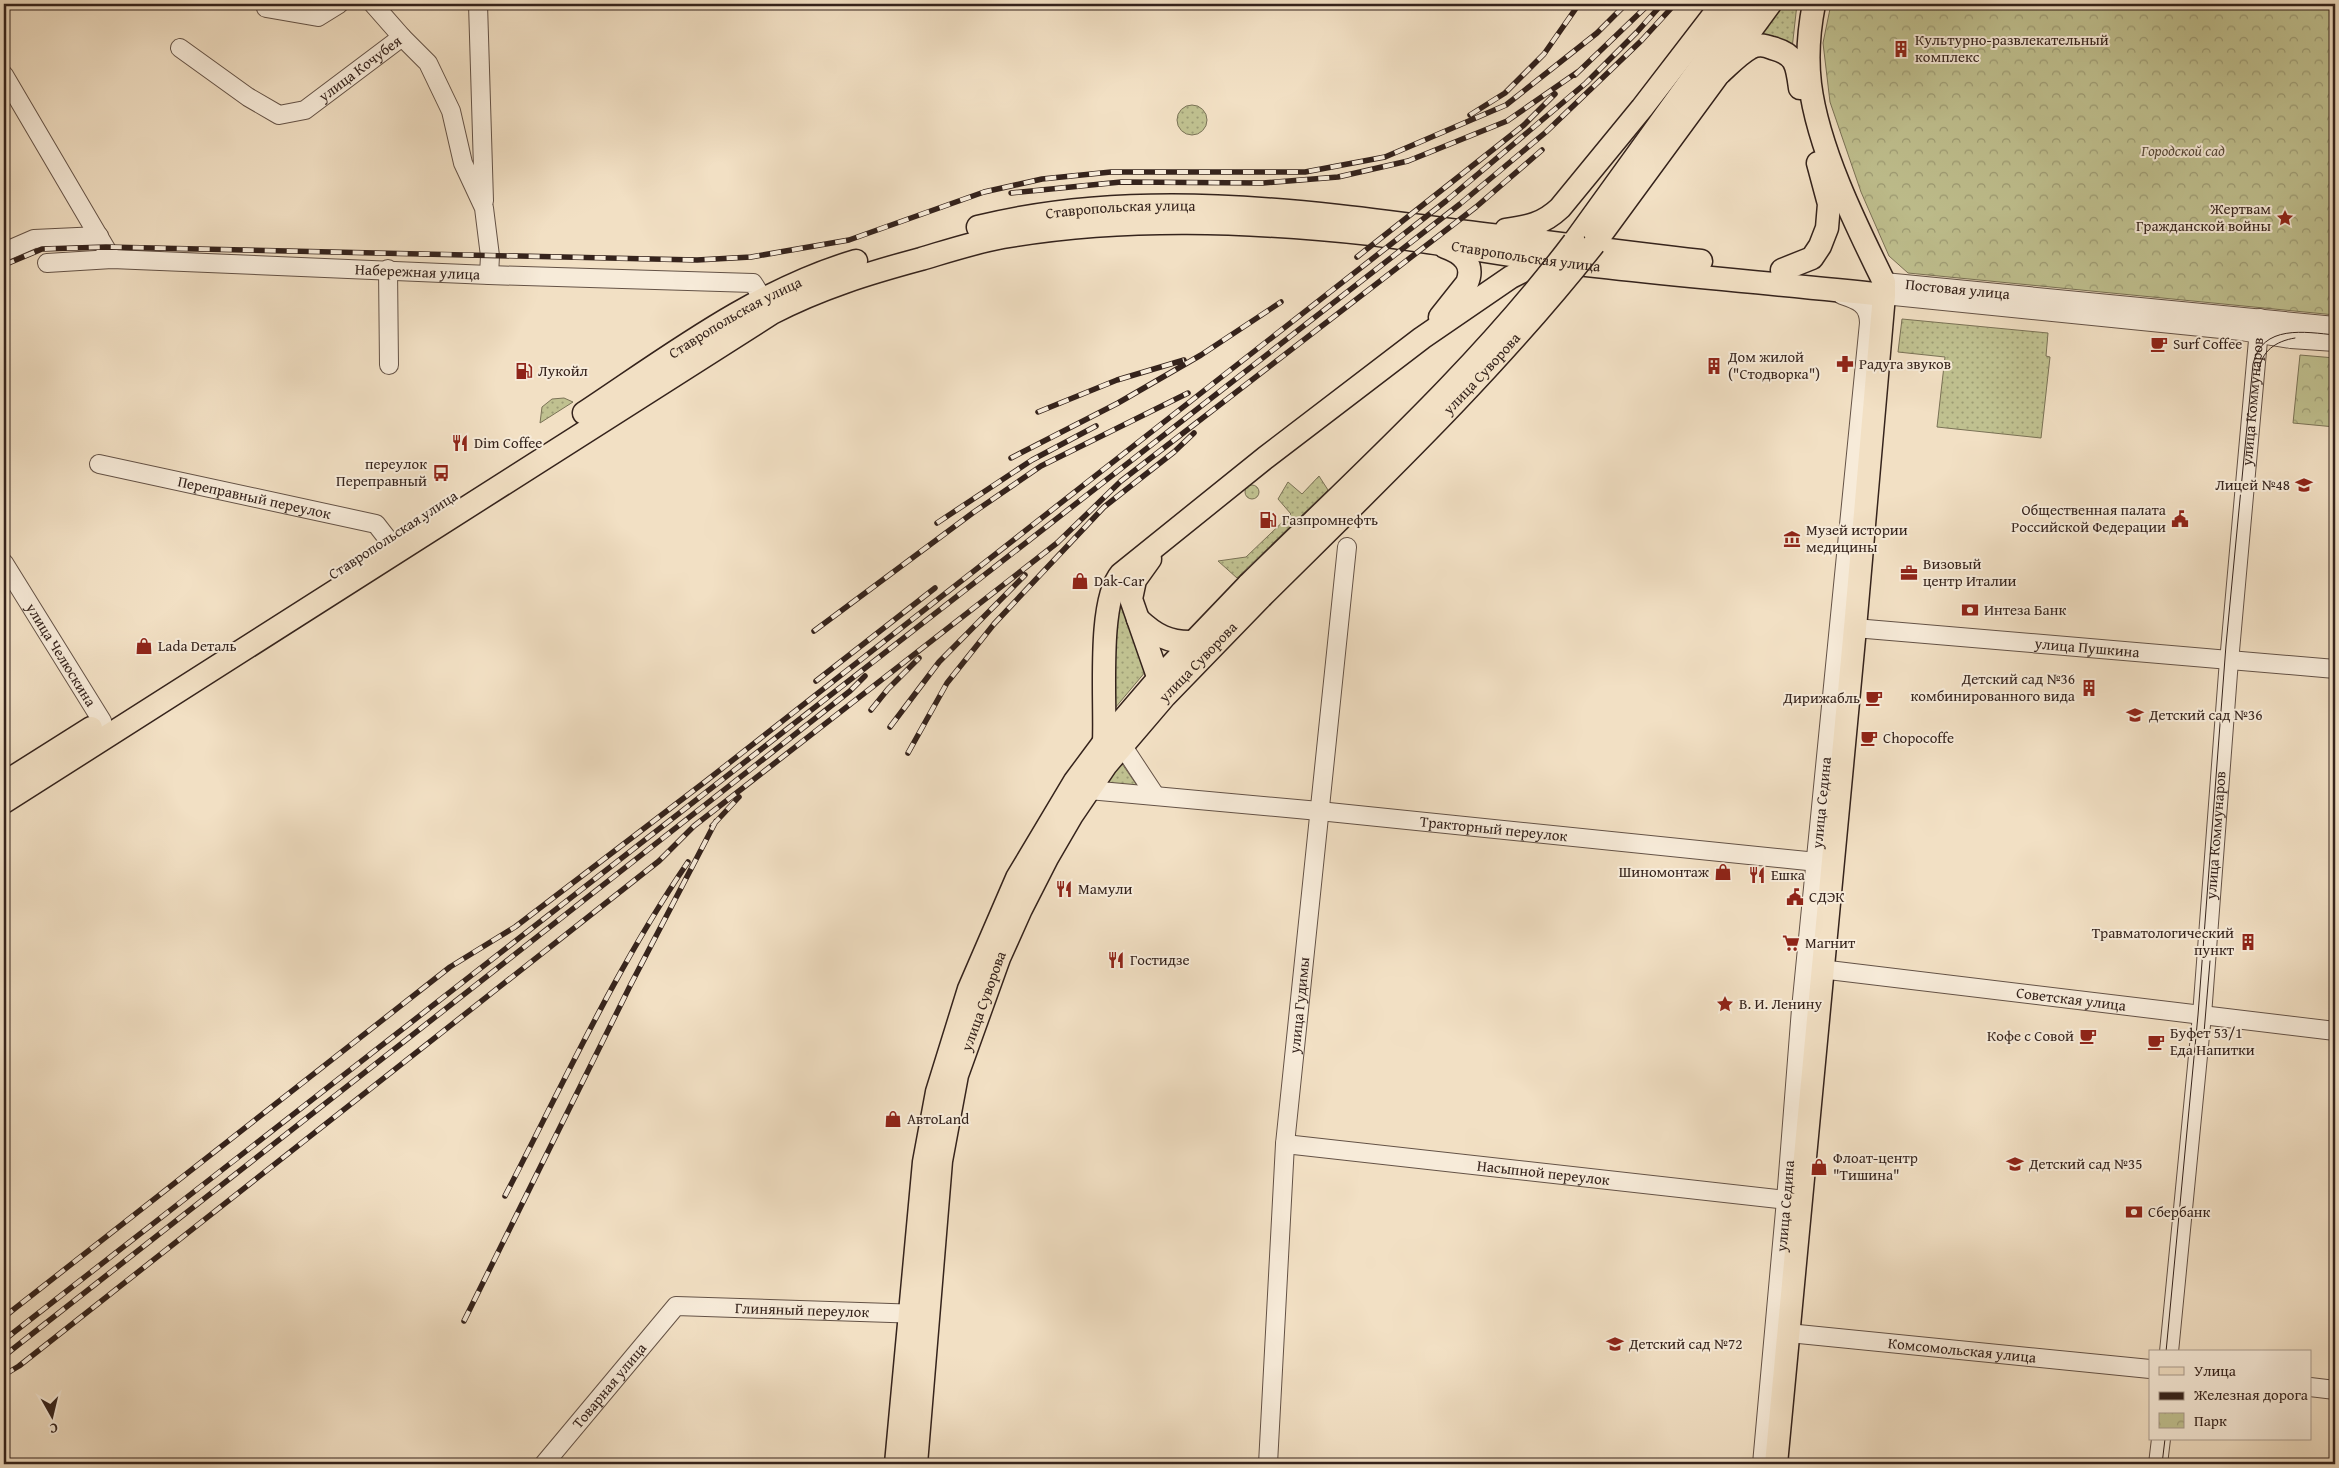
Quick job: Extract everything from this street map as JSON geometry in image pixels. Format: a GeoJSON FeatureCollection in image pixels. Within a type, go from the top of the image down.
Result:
{"type":"FeatureCollection","features":[{"type":"Feature","properties":{"kind":"main road"},"geometry":{"type":"LineString","coordinates":[[1472,232],[1534,226],[1548,219],[1560,208],[1636,115],[1722,4]]}},
{"type":"Feature","properties":{"kind":"main road","name":"улица Суворова"},"geometry":{"type":"LineString","coordinates":[[896,1464],[941,1161],[957,1075],[999,958],[1082,786],[1113,744],[1162,687],[1255,591],[1422,437],[1507,348],[1594,244],[1699,86],[1746,4]]}},
{"type":"Feature","properties":{"kind":"main road","name":"улица Суворова"},"geometry":{"type":"LineString","coordinates":[[1699,86],[1720,73],[1770,4]]}},
{"type":"Feature","properties":{"kind":"main road"},"geometry":{"type":"LineString","coordinates":[[1814,4],[1810,47],[1810,82],[1815,114],[1821,136],[1842,190],[1884,288]]}},
{"type":"Feature","properties":{"kind":"main road"},"geometry":{"type":"LineString","coordinates":[[1720,73],[1748,49],[1758,45],[1789,54],[1798,70],[1808,132],[1830,204],[1830,217],[1823,238],[1812,258],[1782,270]]}},
{"type":"Feature","properties":{"kind":"main road","name":"Ставропольская улица"},"geometry":{"type":"LineString","coordinates":[[4,802],[392,545],[768,305],[806,278],[900,248],[994,223],[1072,211],[1167,206],[1256,208],[1396,222],[1579,247]]}},
{"type":"Feature","properties":{"kind":"main road","name":"Ставропольская улица"},"geometry":{"type":"LineString","coordinates":[[768,305],[807,295],[858,276],[966,246],[1047,230],[1109,224],[1215,223],[1340,231],[1621,269]]}},
{"type":"Feature","properties":{"kind":"main road","name":"Ставропольская улица"},"geometry":{"type":"LineString","coordinates":[[1422,338],[1470,277],[1468,265],[1463,256],[1432,243]]}},
{"type":"Feature","properties":{"kind":"main road","name":"Постовая улица"},"geometry":{"type":"LineString","coordinates":[[1579,247],[1782,270],[1884,288]]}},
{"type":"Feature","properties":{"kind":"main road"},"geometry":{"type":"LineString","coordinates":[[1113,744],[1105,630],[1112,586],[1121,574],[1422,338],[1511,276],[1545,260]]}},
{"type":"Feature","properties":{"kind":"main road","name":"Постовая улица"},"geometry":{"type":"LineString","coordinates":[[1621,269],[1824,289],[1884,288]]}},
{"type":"Feature","properties":{"kind":"main road","name":"улица Седина"},"geometry":{"type":"LineString","coordinates":[[1776,1464],[1781,1332],[1814,968],[1847,628],[1884,288]]}},
{"type":"Feature","properties":{"kind":"main road"},"geometry":{"type":"LineString","coordinates":[[1162,687],[1132,605],[1131,593],[1135,580],[1171,533]]}},
{"type":"Feature","properties":{"kind":"main road","name":"Ставропольская улица"},"geometry":{"type":"LineString","coordinates":[[4,783],[102,721],[392,545]]}},
{"type":"Feature","properties":{"kind":"main road"},"geometry":{"type":"LineString","coordinates":[[1109,597],[1122,591],[1131,593]]}},
{"type":"Feature","properties":{"kind":"main road","name":"улица Суворова"},"geometry":{"type":"LineString","coordinates":[[1162,687],[1193,642],[1255,591]]}},
{"type":"Feature","properties":{"kind":"main road"},"geometry":{"type":"LineString","coordinates":[[1138,619],[1152,632],[1165,639],[1177,642],[1193,642]]}},
{"type":"Feature","properties":{"kind":"main road","name":"улица Суворова"},"geometry":{"type":"LineString","coordinates":[[916,1464],[919,1314]]}},
{"type":"Feature","properties":{"kind":"street"},"geometry":{"type":"LineString","coordinates":[[266,8],[318,17],[339,4]]}},
{"type":"Feature","properties":{"kind":"street"},"geometry":{"type":"LineString","coordinates":[[372,4],[402,37]]}},
{"type":"Feature","properties":{"kind":"street","name":"улица Кочубея"},"geometry":{"type":"LineString","coordinates":[[478,4],[484,208],[490,256],[489,275]]}},
{"type":"Feature","properties":{"kind":"street","name":"улица Кочубея"},"geometry":{"type":"LineString","coordinates":[[180,48],[248,97],[279,115],[305,110],[402,37],[428,63],[451,111],[463,163],[484,208]]}},
{"type":"Feature","properties":{"kind":"street"},"geometry":{"type":"LineString","coordinates":[[4,75],[112,259]]}},
{"type":"Feature","properties":{"kind":"street"},"geometry":{"type":"LineString","coordinates":[[4,252],[34,239],[100,236]]}},
{"type":"Feature","properties":{"kind":"street","name":"Набережная улица"},"geometry":{"type":"LineString","coordinates":[[47,263],[112,259],[489,275],[753,283],[768,305]]}},
{"type":"Feature","properties":{"kind":"street"},"geometry":{"type":"LineString","coordinates":[[388,270],[389,365]]}},
{"type":"Feature","properties":{"kind":"street","name":"Постовая улица"},"geometry":{"type":"LineString","coordinates":[[1884,288],[2259,327],[2335,342]]}},
{"type":"Feature","properties":{"kind":"street","name":"улица Седина"},"geometry":{"type":"LineString","coordinates":[[1824,289],[1859,301],[1866,307],[1869,316],[1847,628]]}},
{"type":"Feature","properties":{"kind":"street","name":"Постовая улица"},"geometry":{"type":"LineString","coordinates":[[2259,327],[2335,326]]}},
{"type":"Feature","properties":{"kind":"street","name":"улица Коммунаров"},"geometry":{"type":"LineString","coordinates":[[2170,1350],[2202,1015],[2229,660],[2259,327]]}},
{"type":"Feature","properties":{"kind":"street","name":"Переправный переулок"},"geometry":{"type":"LineString","coordinates":[[99,464],[376,524],[392,545]]}},
{"type":"Feature","properties":{"kind":"street","name":"улица Гудимы"},"geometry":{"type":"LineString","coordinates":[[1268,1464],[1285,1144],[1347,547]]}},
{"type":"Feature","properties":{"kind":"street","name":"улица Челюскина"},"geometry":{"type":"LineString","coordinates":[[4,563],[102,721]]}},
{"type":"Feature","properties":{"kind":"street","name":"улица Пушкина"},"geometry":{"type":"LineString","coordinates":[[1847,628],[2335,669]]}},
{"type":"Feature","properties":{"kind":"street"},"geometry":{"type":"LineString","coordinates":[[1113,744],[1155,795]]}},
{"type":"Feature","properties":{"kind":"street","name":"Тракторный переулок"},"geometry":{"type":"LineString","coordinates":[[1082,786],[1824,863]]}},
{"type":"Feature","properties":{"kind":"street","name":"Советская улица"},"geometry":{"type":"LineString","coordinates":[[1814,968],[2335,1031]]}},
{"type":"Feature","properties":{"kind":"street","name":"Насыпной переулок"},"geometry":{"type":"LineString","coordinates":[[1285,1144],[1794,1201]]}},
{"type":"Feature","properties":{"kind":"street","name":"Глиняный переулок"},"geometry":{"type":"LineString","coordinates":[[676,1306],[919,1314]]}},
{"type":"Feature","properties":{"kind":"street","name":"Товарная улица"},"geometry":{"type":"LineString","coordinates":[[544,1464],[676,1306]]}},
{"type":"Feature","properties":{"kind":"street","name":"улица Седина"},"geometry":{"type":"LineString","coordinates":[[1762,1464],[1781,1332]]}},
{"type":"Feature","properties":{"kind":"street","name":"Комсомольская улица"},"geometry":{"type":"LineString","coordinates":[[1781,1332],[2149,1370]]}},
{"type":"Feature","properties":{"kind":"street"},"geometry":{"type":"LineString","coordinates":[[2312,1387],[2335,1390]]}},
{"type":"Feature","properties":{"kind":"street"},"geometry":{"type":"LineString","coordinates":[[2158,1464],[2161,1440]]}},
{"type":"Feature","properties":{"kind":"green space"},"geometry":{"type":"Polygon","coordinates":[[[1780,4],[1797,4],[1792,49],[1754,40],[1780,4]]]}},
{"type":"Feature","properties":{"kind":"green space","name":"Городской сад"},"geometry":{"type":"Polygon","coordinates":[[[1831,4],[2335,4],[2335,315],[1908,273],[1889,256],[1861,192],[1830,102],[1823,43],[1831,4]]]}},
{"type":"Feature","properties":{"kind":"green space"},"geometry":{"type":"Polygon","coordinates":[[[1192,105],[1203,109],[1207,120],[1203,131],[1192,135],[1181,131],[1177,120],[1181,109],[1192,105]]]}},
{"type":"Feature","properties":{"kind":"green space"},"geometry":{"type":"Polygon","coordinates":[[[1902,319],[2048,333],[2046,356],[2050,357],[2041,438],[1937,427],[1945,357],[1898,352],[1902,319]]]}},
{"type":"Feature","properties":{"kind":"green space"},"geometry":{"type":"Polygon","coordinates":[[[2300,355],[2335,358],[2335,427],[2293,423],[2300,355]]]}},
{"type":"Feature","properties":{"kind":"green space"},"geometry":{"type":"Polygon","coordinates":[[[564,398],[573,402],[540,423],[542,407],[552,399],[564,398]]]}},
{"type":"Feature","properties":{"kind":"green space"},"geometry":{"type":"Polygon","coordinates":[[[1319,476],[1328,490],[1237,578],[1218,561],[1246,557],[1291,514],[1278,499],[1288,482],[1302,494],[1319,476]]]}},
{"type":"Feature","properties":{"kind":"green space"},"geometry":{"type":"Polygon","coordinates":[[[1249,485],[1255,485],[1259,492],[1255,499],[1249,499],[1245,495],[1245,489],[1249,485]]]}},
{"type":"Feature","properties":{"kind":"green space"},"geometry":{"type":"Polygon","coordinates":[[[1116,603],[1126,614],[1146,671],[1115,708],[1116,603]]]}},
{"type":"Feature","properties":{"kind":"green space"},"geometry":{"type":"Polygon","coordinates":[[[1118,758],[1138,787],[1102,782],[1118,758]]]}},
{"type":"Feature","properties":{"kind":"tram line"},"geometry":{"type":"LineString","coordinates":[[2166,1350],[2198,1015],[2226,645],[2253,364],[2258,351],[2265,342],[2275,336],[2298,332],[2335,335]]}},
{"type":"Feature","properties":{"kind":"tram line"},"geometry":{"type":"LineString","coordinates":[[2259,371],[2263,358],[2271,348],[2276,344],[2295,338]]}},
{"type":"Feature","properties":{"kind":"tram line"},"geometry":{"type":"LineString","coordinates":[[2204,1033],[2210,961]]}},
{"type":"Feature","properties":{"kind":"tram line"},"geometry":{"type":"LineString","coordinates":[[2162,1464],[2165,1440]]}},
{"type":"Feature","properties":{"kind":"railway"},"geometry":{"type":"LineString","coordinates":[[1470,115],[1505,93],[1544,54],[1579,4]]}},
{"type":"Feature","properties":{"kind":"railway"},"geometry":{"type":"LineString","coordinates":[[4,265],[42,249],[106,247],[697,260],[751,257],[849,240],[984,192],[1042,179],[1111,172],[1305,172],[1385,157],[1506,105],[1597,33],[1626,4]]}},
{"type":"Feature","properties":{"kind":"railway"},"geometry":{"type":"LineString","coordinates":[[1575,75],[1649,4]]}},
{"type":"Feature","properties":{"kind":"railway"},"geometry":{"type":"LineString","coordinates":[[4,1317],[450,967],[515,927],[706,781],[1446,201],[1586,83],[1662,4]]}},
{"type":"Feature","properties":{"kind":"railway"},"geometry":{"type":"LineString","coordinates":[[4,1340],[1460,204],[1546,132],[1642,40],[1675,4]]}},
{"type":"Feature","properties":{"kind":"railway"},"geometry":{"type":"LineString","coordinates":[[1011,193],[1121,182],[1263,183],[1338,177],[1408,161],[1507,121],[1579,71]]}},
{"type":"Feature","properties":{"kind":"railway"},"geometry":{"type":"LineString","coordinates":[[1357,257],[1524,125],[1555,94]]}},
{"type":"Feature","properties":{"kind":"railway"},"geometry":{"type":"LineString","coordinates":[[4,1375],[19,1366],[659,861],[694,826],[1057,543],[1121,481],[1476,207],[1542,150]]}},
{"type":"Feature","properties":{"kind":"railway"},"geometry":{"type":"LineString","coordinates":[[1011,458],[1118,403],[1201,355],[1281,302]]}},
{"type":"Feature","properties":{"kind":"railway"},"geometry":{"type":"LineString","coordinates":[[1038,412],[1117,380],[1184,360]]}},
{"type":"Feature","properties":{"kind":"railway"},"geometry":{"type":"LineString","coordinates":[[814,631],[974,512],[1041,466],[1188,393]]}},
{"type":"Feature","properties":{"kind":"railway"},"geometry":{"type":"LineString","coordinates":[[937,523],[1032,460],[1096,426]]}},
{"type":"Feature","properties":{"kind":"railway"},"geometry":{"type":"LineString","coordinates":[[908,753],[947,683],[994,624],[1104,507],[1174,452],[1194,433]]}},
{"type":"Feature","properties":{"kind":"railway"},"geometry":{"type":"LineString","coordinates":[[890,727],[939,662],[1025,575]]}},
{"type":"Feature","properties":{"kind":"railway"},"geometry":{"type":"LineString","coordinates":[[816,681],[935,588]]}},
{"type":"Feature","properties":{"kind":"railway"},"geometry":{"type":"LineString","coordinates":[[871,710],[888,689],[919,658]]}},
{"type":"Feature","properties":{"kind":"railway"},"geometry":{"type":"LineString","coordinates":[[4,1356],[850,691],[865,676]]}},
{"type":"Feature","properties":{"kind":"railway"},"geometry":{"type":"LineString","coordinates":[[712,826],[739,797]]}},
{"type":"Feature","properties":{"kind":"railway"},"geometry":{"type":"LineString","coordinates":[[464,1321],[631,984],[716,821]]}},
{"type":"Feature","properties":{"kind":"railway"},"geometry":{"type":"LineString","coordinates":[[505,1196],[614,984],[688,862]]}},
{"type":"Feature","properties":{"kind":"place","name":"Культурно-развлекательный комплекс"},"geometry":{"type":"Point","coordinates":[1901,49]}},
{"type":"Feature","properties":{"kind":"place","name":"Жертвам Гражданской войны"},"geometry":{"type":"Point","coordinates":[2285,218]}},
{"type":"Feature","properties":{"kind":"place","name":"Surf Coffee"},"geometry":{"type":"Point","coordinates":[2159,344]}},
{"type":"Feature","properties":{"kind":"place","name":"Радуга звуков"},"geometry":{"type":"Point","coordinates":[1845,364]}},
{"type":"Feature","properties":{"kind":"place","name":"Дом жилой (\"Стодворка\")"},"geometry":{"type":"Point","coordinates":[1714,366]}},
{"type":"Feature","properties":{"kind":"place","name":"Лукойл"},"geometry":{"type":"Point","coordinates":[524,371]}},
{"type":"Feature","properties":{"kind":"place","name":"Dim Coffee"},"geometry":{"type":"Point","coordinates":[460,443]}},
{"type":"Feature","properties":{"kind":"place","name":"переулок Переправный"},"geometry":{"type":"Point","coordinates":[441,473]}},
{"type":"Feature","properties":{"kind":"place","name":"Лицей №48"},"geometry":{"type":"Point","coordinates":[2304,485]}},
{"type":"Feature","properties":{"kind":"place","name":"Общественная палата Российской Федерации"},"geometry":{"type":"Point","coordinates":[2180,519]}},
{"type":"Feature","properties":{"kind":"place","name":"Газпромнефть"},"geometry":{"type":"Point","coordinates":[1268,520]}},
{"type":"Feature","properties":{"kind":"place","name":"Музей истории медицины"},"geometry":{"type":"Point","coordinates":[1792,539]}},
{"type":"Feature","properties":{"kind":"place","name":"Визовый центр Италии"},"geometry":{"type":"Point","coordinates":[1909,573]}},
{"type":"Feature","properties":{"kind":"place","name":"Dak-Car"},"geometry":{"type":"Point","coordinates":[1080,581]}},
{"type":"Feature","properties":{"kind":"place","name":"Интеза Банк"},"geometry":{"type":"Point","coordinates":[1970,610]}},
{"type":"Feature","properties":{"kind":"place","name":"Lada Dеталь"},"geometry":{"type":"Point","coordinates":[144,646]}},
{"type":"Feature","properties":{"kind":"place","name":"Детский сад №36 комбинированного вида"},"geometry":{"type":"Point","coordinates":[2089,688]}},
{"type":"Feature","properties":{"kind":"place","name":"Дирижабль"},"geometry":{"type":"Point","coordinates":[1874,698]}},
{"type":"Feature","properties":{"kind":"place","name":"Детский сад №36"},"geometry":{"type":"Point","coordinates":[2135,715]}},
{"type":"Feature","properties":{"kind":"place","name":"Chopocoffe"},"geometry":{"type":"Point","coordinates":[1869,738]}},
{"type":"Feature","properties":{"kind":"place","name":"Шиномонтаж"},"geometry":{"type":"Point","coordinates":[1723,872]}},
{"type":"Feature","properties":{"kind":"place","name":"Ешка"},"geometry":{"type":"Point","coordinates":[1757,875]}},
{"type":"Feature","properties":{"kind":"place","name":"Мамули"},"geometry":{"type":"Point","coordinates":[1064,889]}},
{"type":"Feature","properties":{"kind":"place","name":"СДЭК"},"geometry":{"type":"Point","coordinates":[1795,897]}},
{"type":"Feature","properties":{"kind":"place","name":"Травматологический пункт"},"geometry":{"type":"Point","coordinates":[2248,942]}},
{"type":"Feature","properties":{"kind":"place","name":"Магнит"},"geometry":{"type":"Point","coordinates":[1791,943]}},
{"type":"Feature","properties":{"kind":"place","name":"Гостидзе"},"geometry":{"type":"Point","coordinates":[1116,960]}},
{"type":"Feature","properties":{"kind":"place","name":"В. И. Ленину"},"geometry":{"type":"Point","coordinates":[1725,1004]}},
{"type":"Feature","properties":{"kind":"place","name":"Кофе с Совой"},"geometry":{"type":"Point","coordinates":[2088,1036]}},
{"type":"Feature","properties":{"kind":"place","name":"Буфет 53/1 Еда Напитки"},"geometry":{"type":"Point","coordinates":[2156,1042]}},
{"type":"Feature","properties":{"kind":"place","name":"АвтоLand"},"geometry":{"type":"Point","coordinates":[893,1119]}},
{"type":"Feature","properties":{"kind":"place","name":"Детский сад №35"},"geometry":{"type":"Point","coordinates":[2015,1164]}},
{"type":"Feature","properties":{"kind":"place","name":"Флоат-центр \"Тишина\""},"geometry":{"type":"Point","coordinates":[1819,1167]}},
{"type":"Feature","properties":{"kind":"place","name":"Сбербанк"},"geometry":{"type":"Point","coordinates":[2134,1212]}},
{"type":"Feature","properties":{"kind":"place","name":"Детский сад №72"},"geometry":{"type":"Point","coordinates":[1615,1344]}}]}
